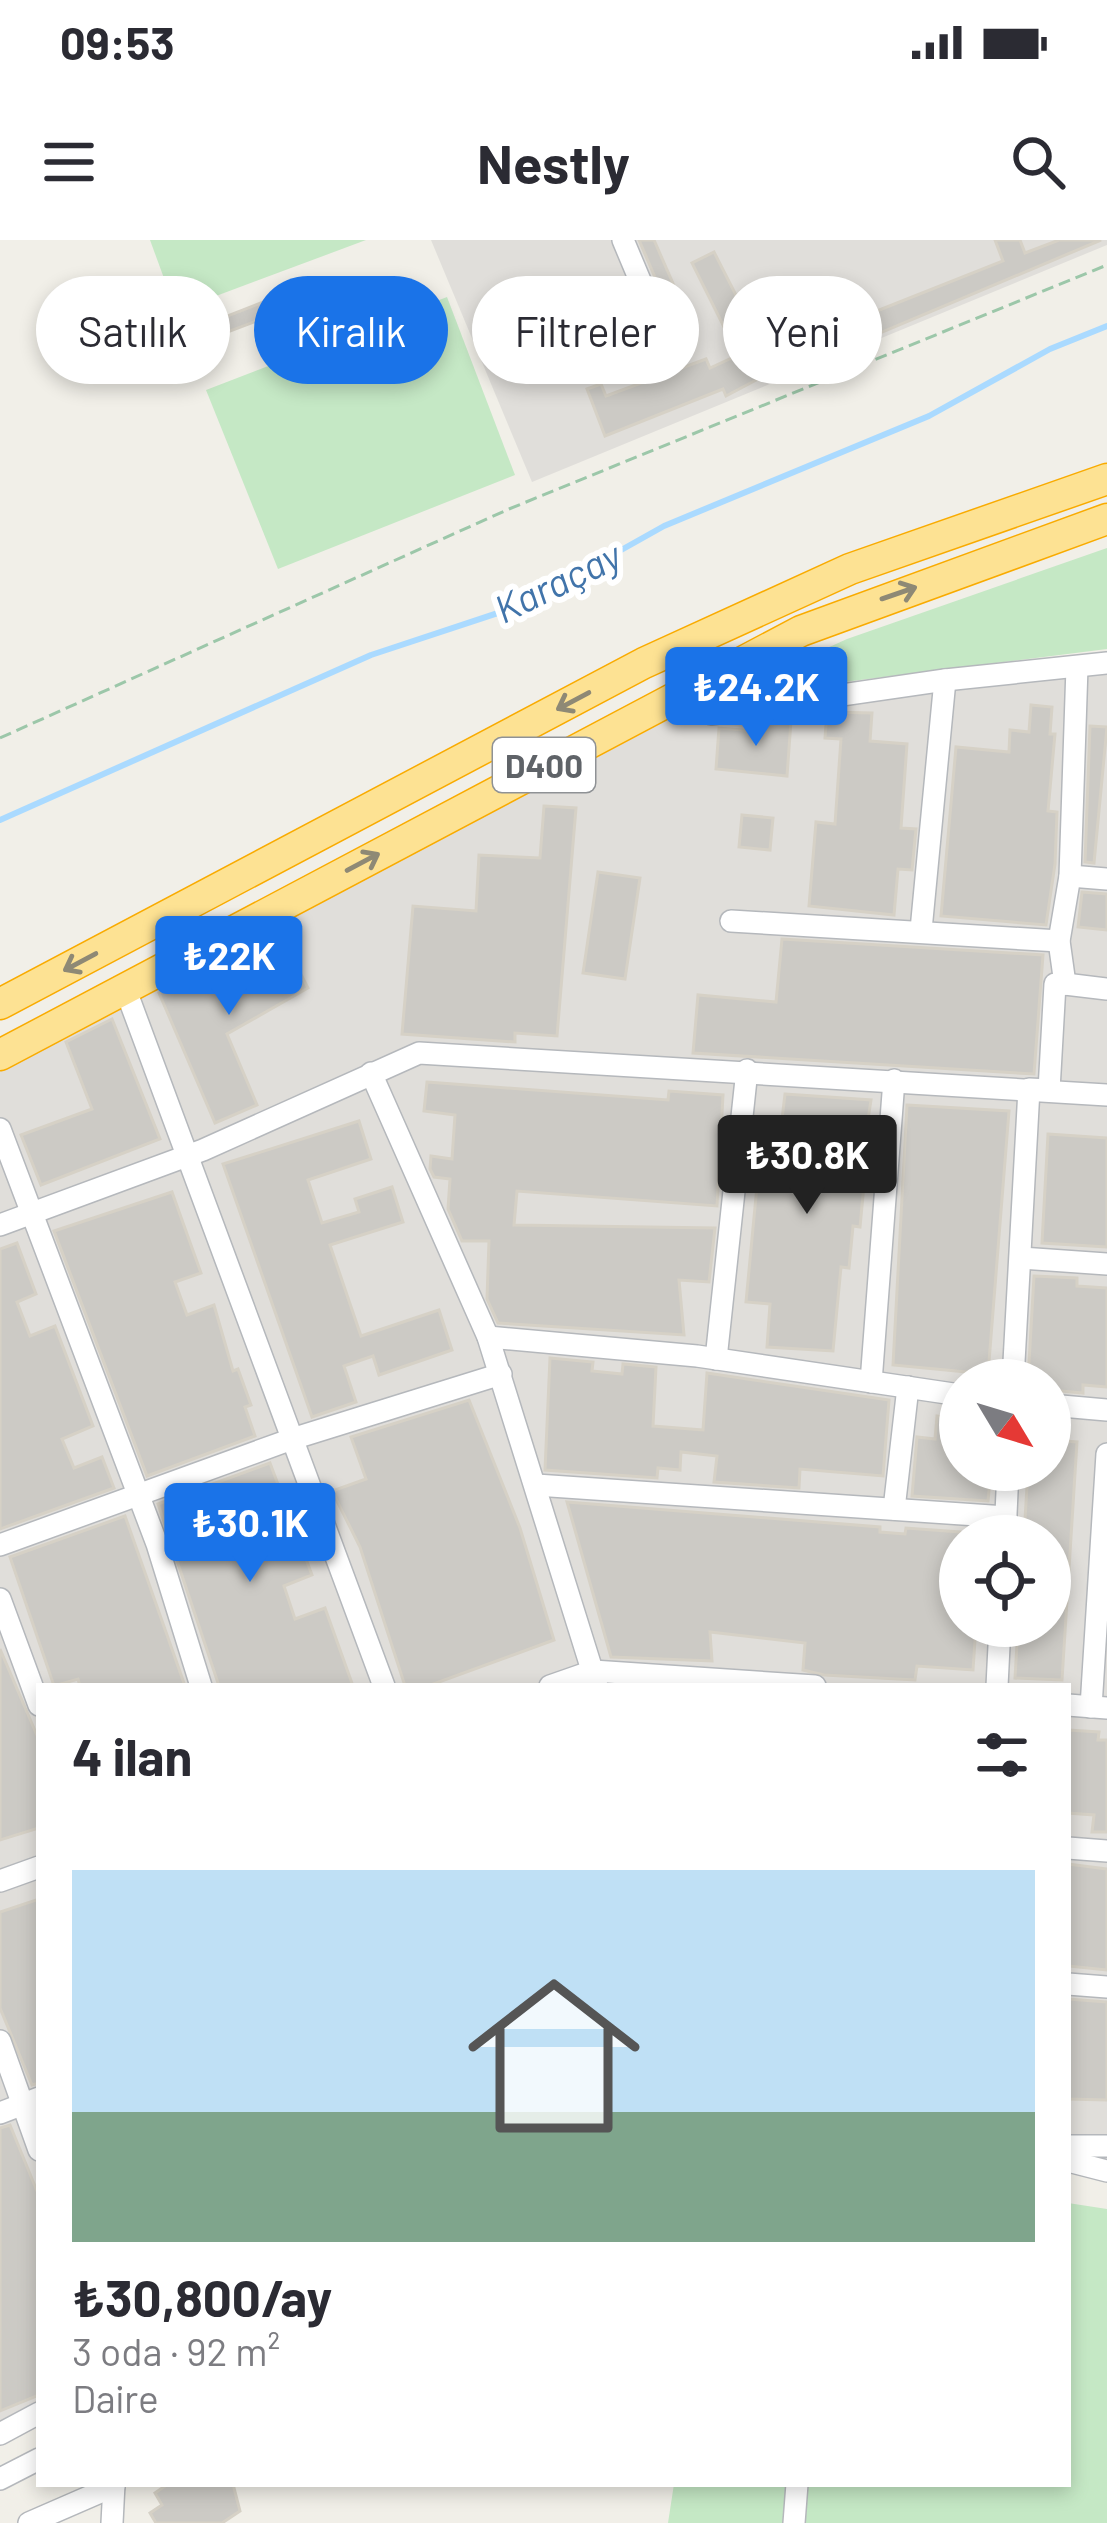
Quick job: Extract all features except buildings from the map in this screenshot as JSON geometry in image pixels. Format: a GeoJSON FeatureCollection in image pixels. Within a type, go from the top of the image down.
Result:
{"type":"FeatureCollection","features":[{"type":"Feature","properties":{"kind":"highway","name":"D400"},"geometry":{"type":"LineString","coordinates":[[0,1004],[663,654],[850,569],[1107,479]]}},
{"type":"Feature","properties":{"kind":"highway","name":"D400"},"geometry":{"type":"LineString","coordinates":[[0,1055],[801,631],[1107,519]]}},
{"type":"Feature","properties":{"kind":"street"},"geometry":{"type":"LineString","coordinates":[[623,240],[638,276]]}},
{"type":"Feature","properties":{"kind":"street"},"geometry":{"type":"LineString","coordinates":[[711,714],[945,680],[1107,663]]}},
{"type":"Feature","properties":{"kind":"street"},"geometry":{"type":"LineString","coordinates":[[1065,984],[1059,941],[1070,876],[1077,667]]}},
{"type":"Feature","properties":{"kind":"street"},"geometry":{"type":"LineString","coordinates":[[921,930],[945,680]]}},
{"type":"Feature","properties":{"kind":"street"},"geometry":{"type":"LineString","coordinates":[[1070,876],[1107,879]]}},
{"type":"Feature","properties":{"kind":"street"},"geometry":{"type":"LineString","coordinates":[[731,921],[1059,941]]}},
{"type":"Feature","properties":{"kind":"street"},"geometry":{"type":"LineString","coordinates":[[1048,1090],[1055,984],[1107,989]]}},
{"type":"Feature","properties":{"kind":"street"},"geometry":{"type":"LineString","coordinates":[[125,988],[383,1683]]}},
{"type":"Feature","properties":{"kind":"street"},"geometry":{"type":"LineString","coordinates":[[0,1226],[185,1157],[418,1053],[1107,1095]]}},
{"type":"Feature","properties":{"kind":"street"},"geometry":{"type":"LineString","coordinates":[[716,1359],[747,1070]]}},
{"type":"Feature","properties":{"kind":"street"},"geometry":{"type":"LineString","coordinates":[[371,1073],[488,1337],[595,1678],[732,1683]]}},
{"type":"Feature","properties":{"kind":"street"},"geometry":{"type":"LineString","coordinates":[[872,1382],[894,1080]]}},
{"type":"Feature","properties":{"kind":"street"},"geometry":{"type":"LineString","coordinates":[[1014,1359],[1029,1089],[1048,1090]]}},
{"type":"Feature","properties":{"kind":"street"},"geometry":{"type":"LineString","coordinates":[[0,1129],[137,1494],[200,1683]]}},
{"type":"Feature","properties":{"kind":"street"},"geometry":{"type":"LineString","coordinates":[[1021,1258],[1107,1264]]}},
{"type":"Feature","properties":{"kind":"street"},"geometry":{"type":"LineString","coordinates":[[488,1337],[716,1359],[939,1392]]}},
{"type":"Feature","properties":{"kind":"street"},"geometry":{"type":"LineString","coordinates":[[0,1545],[292,1439],[501,1374]]}},
{"type":"Feature","properties":{"kind":"street"},"geometry":{"type":"LineString","coordinates":[[894,1509],[908,1387]]}},
{"type":"Feature","properties":{"kind":"street"},"geometry":{"type":"LineString","coordinates":[[1071,1407],[1107,1410]]}},
{"type":"Feature","properties":{"kind":"street"},"geometry":{"type":"LineString","coordinates":[[1089,1707],[1107,1454]]}},
{"type":"Feature","properties":{"kind":"street"},"geometry":{"type":"LineString","coordinates":[[536,1485],[894,1509],[939,1516]]}},
{"type":"Feature","properties":{"kind":"street"},"geometry":{"type":"LineString","coordinates":[[0,1599],[36,1697]]}},
{"type":"Feature","properties":{"kind":"street"},"geometry":{"type":"LineString","coordinates":[[998,1683],[999,1647]]}},
{"type":"Feature","properties":{"kind":"street"},"geometry":{"type":"LineString","coordinates":[[1071,1848],[1107,1851]]}},
{"type":"Feature","properties":{"kind":"street"},"geometry":{"type":"LineString","coordinates":[[0,1881],[36,1868]]}},
{"type":"Feature","properties":{"kind":"street"},"geometry":{"type":"LineString","coordinates":[[1071,1984],[1107,1988]]}},
{"type":"Feature","properties":{"kind":"street"},"geometry":{"type":"LineString","coordinates":[[0,2041],[31,2101],[36,2132]]}},
{"type":"Feature","properties":{"kind":"street"},"geometry":{"type":"LineString","coordinates":[[0,2113],[31,2101]]}},
{"type":"Feature","properties":{"kind":"street"},"geometry":{"type":"LineString","coordinates":[[1071,2146],[1107,2146]]}},
{"type":"Feature","properties":{"kind":"street"},"geometry":{"type":"LineString","coordinates":[[1071,2162],[1107,2171]]}},
{"type":"Feature","properties":{"kind":"street"},"geometry":{"type":"LineString","coordinates":[[0,2434],[36,2415]]}},
{"type":"Feature","properties":{"kind":"street"},"geometry":{"type":"LineString","coordinates":[[0,2479],[36,2460]]}},
{"type":"Feature","properties":{"kind":"street"},"geometry":{"type":"LineString","coordinates":[[29,2523],[110,2487]]}},
{"type":"Feature","properties":{"kind":"street"},"geometry":{"type":"LineString","coordinates":[[112,2523],[114,2487]]}},
{"type":"Feature","properties":{"kind":"street"},"geometry":{"type":"LineString","coordinates":[[794,2523],[797,2487]]}},
{"type":"Feature","properties":{"kind":"path"},"geometry":{"type":"LineString","coordinates":[[0,738],[509,509],[1107,265]]}},
{"type":"Feature","properties":{"kind":"shaded area"},"geometry":{"type":"Polygon","coordinates":[[[431,240],[1107,240],[1107,245],[882,338],[882,276],[723,276],[723,384],[770,384],[532,482],[491,384],[699,384],[699,276],[472,276],[472,338],[431,240]]]}},
{"type":"Feature","properties":{"kind":"shaded area"},"geometry":{"type":"Polygon","coordinates":[[[1107,667],[1107,2157],[1071,2151],[1071,1683],[36,1683],[36,2404],[0,2421],[0,1066],[678,715],[1107,667]]]}},
{"type":"Feature","properties":{"kind":"green space"},"geometry":{"type":"Polygon","coordinates":[[[150,240],[366,240],[270,276],[254,276],[254,282],[230,291],[230,276],[163,276],[150,240]]]}},
{"type":"Feature","properties":{"kind":"green space"},"geometry":{"type":"Polygon","coordinates":[[[448,300],[472,362],[472,384],[480,384],[515,475],[278,569],[206,390],[254,371],[254,384],[448,384],[448,300]]]}},
{"type":"Feature","properties":{"kind":"green space"},"geometry":{"type":"Polygon","coordinates":[[[1107,548],[1107,649],[731,696],[739,688],[847,639],[1107,548]]]}},
{"type":"Feature","properties":{"kind":"green space"},"geometry":{"type":"Polygon","coordinates":[[[1071,2203],[1107,2209],[1107,2523],[668,2523],[674,2487],[1071,2487],[1071,2203]]]}},
{"type":"Feature","properties":{"kind":"waterway","name":"Karaçay"},"geometry":{"type":"LineString","coordinates":[[0,820],[371,655],[525,604],[664,526],[929,416],[1050,349],[1107,326]]}}]}
